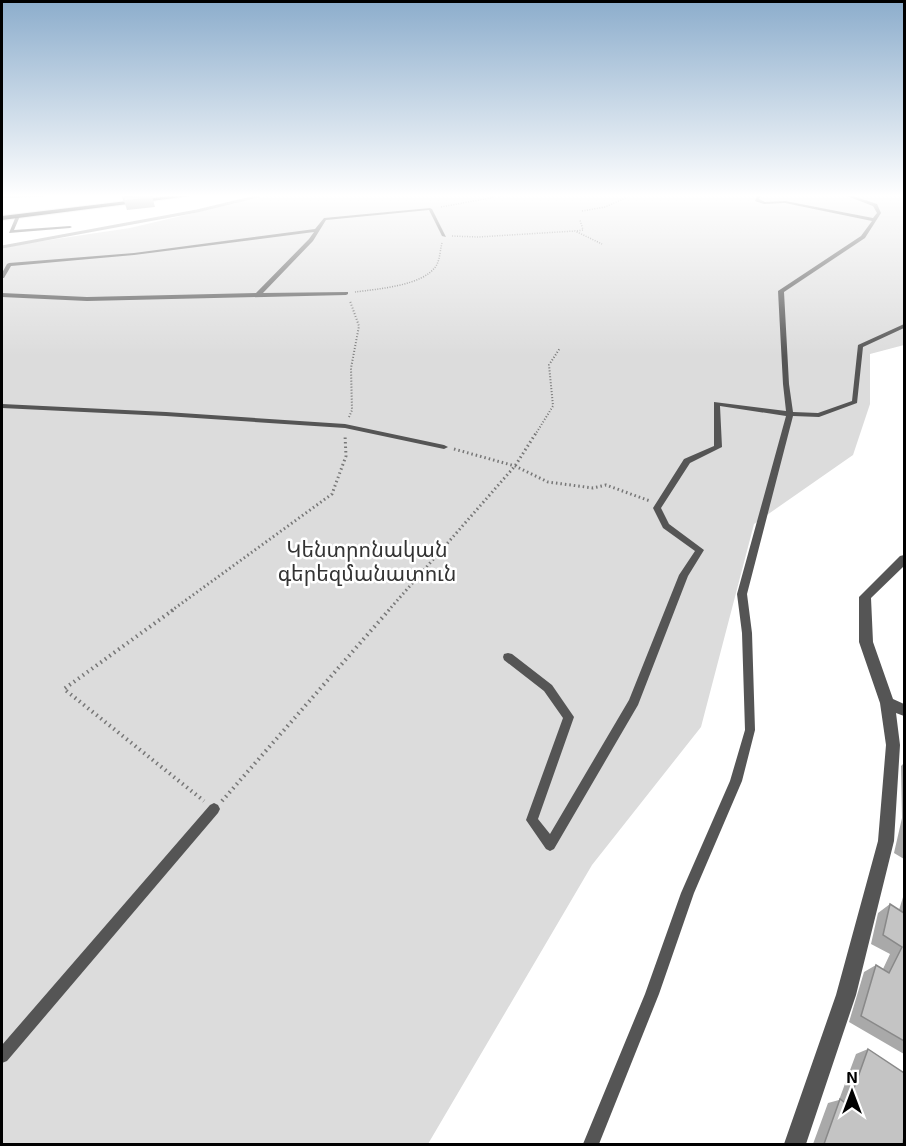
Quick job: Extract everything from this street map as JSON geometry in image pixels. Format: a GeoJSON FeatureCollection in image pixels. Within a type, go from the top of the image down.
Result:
{"type":"FeatureCollection","features":[{"type":"Feature","properties":{"kind":"street"},"geometry":{"type":"LineString","coordinates":[[795,1144],[846,995],[886,841],[893,746],[887,703],[866,642],[865,597],[904,559]]}},
{"type":"Feature","properties":{"kind":"street"},"geometry":{"type":"LineString","coordinates":[[887,703],[904,710]]}},
{"type":"Feature","properties":{"kind":"lane"},"geometry":{"type":"LineString","coordinates":[[2,277],[9,265],[168,249]]}},
{"type":"Feature","properties":{"kind":"lane"},"geometry":{"type":"LineString","coordinates":[[258,295],[302,249]]}},
{"type":"Feature","properties":{"kind":"lane"},"geometry":{"type":"LineString","coordinates":[[591,1144],[652,994],[688,893],[739,771],[750,730],[747,633],[742,594],[790,414],[786,384],[781,291],[844,249]]}},
{"type":"Feature","properties":{"kind":"lane"},"geometry":{"type":"LineString","coordinates":[[2,295],[87,299],[346,293]]}},
{"type":"Feature","properties":{"kind":"lane"},"geometry":{"type":"LineString","coordinates":[[508,657],[548,688],[569,717],[532,820],[550,844],[634,702],[684,574],[700,550],[666,526],[657,508],[687,461],[718,447],[716,403],[790,414],[819,415],[855,402],[860,346],[904,326]]}},
{"type":"Feature","properties":{"kind":"lane"},"geometry":{"type":"LineString","coordinates":[[2,406],[345,426],[444,447]]}},
{"type":"Feature","properties":{"kind":"lane"},"geometry":{"type":"LineString","coordinates":[[2,1056],[214,809]]}},
{"type":"Feature","properties":{"kind":"path"},"geometry":{"type":"LineString","coordinates":[[441,249],[436,267],[422,277],[394,286],[346,293],[359,319],[360,330],[352,362],[352,410],[345,426],[346,456],[332,494],[64,689],[214,809],[515,466],[553,406],[549,365],[560,348]]}},
{"type":"Feature","properties":{"kind":"path"},"geometry":{"type":"LineString","coordinates":[[444,447],[515,466],[548,482],[593,488],[606,485],[660,503]]}},
{"type":"Feature","properties":{"kind":"green space","name":"Կենտրոնական գերեզմանատուն"},"geometry":{"type":"Polygon","coordinates":[[[2,249],[904,249],[904,345],[870,354],[870,404],[853,455],[754,524],[701,727],[592,865],[428,1144],[2,1144],[2,249]]]}},
{"type":"Feature","properties":{"kind":"building"},"geometry":{"type":"Polygon","coordinates":[[[890,904],[904,913],[904,1041],[861,1016],[876,965],[889,973],[902,947],[883,935],[890,904]]]}},
{"type":"Feature","properties":{"kind":"building"},"geometry":{"type":"Polygon","coordinates":[[[868,1049],[904,1073],[903,1144],[824,1144],[840,1099],[848,1105],[868,1049]]]}}]}
